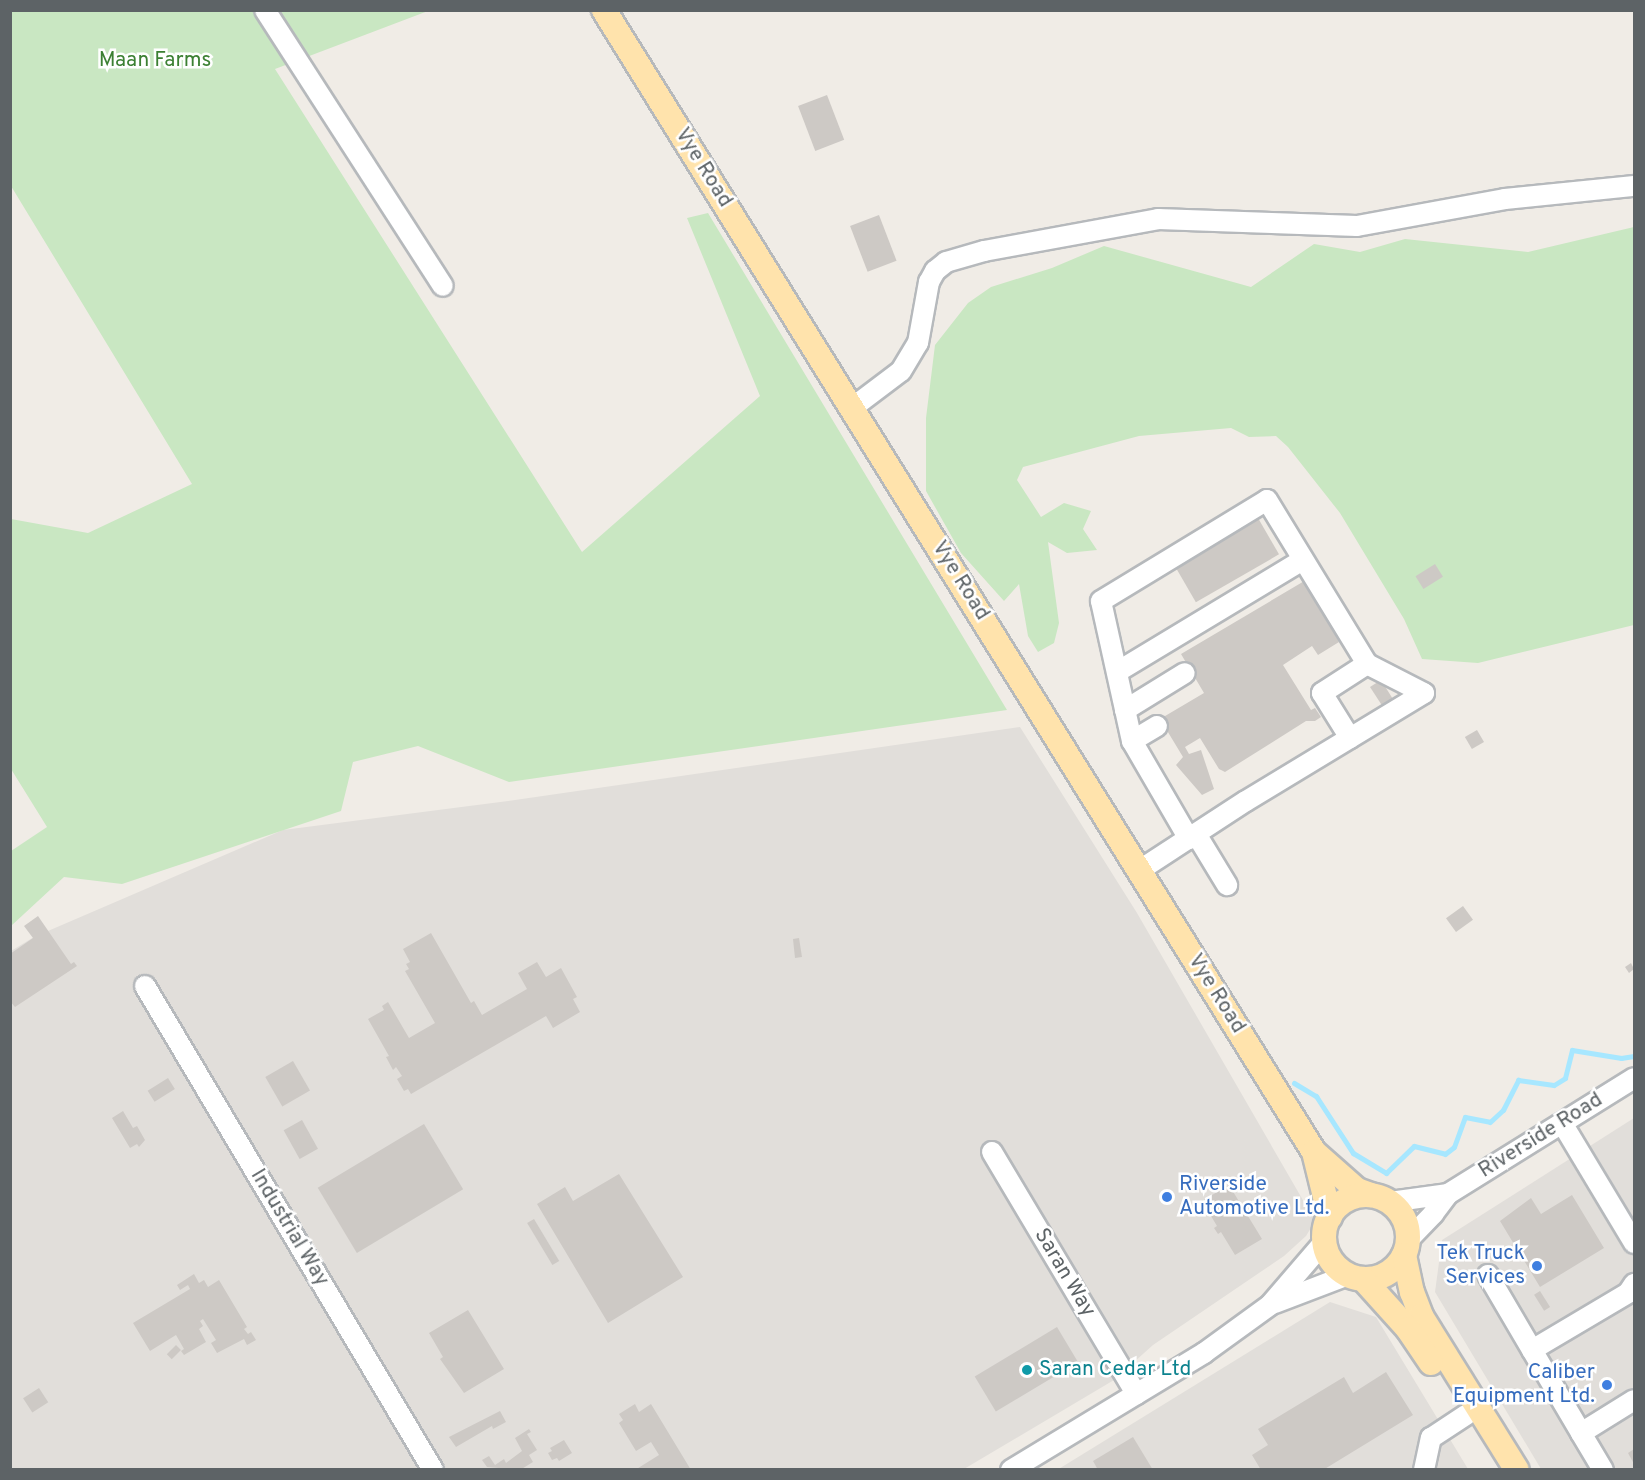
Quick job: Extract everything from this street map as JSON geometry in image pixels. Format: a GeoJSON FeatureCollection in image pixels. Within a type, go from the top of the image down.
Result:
{"type":"FeatureCollection","features":[{"type":"Feature","properties":{"kind":"main road","name":"Vye Road"},"geometry":{"type":"LineString","coordinates":[[604,10],[1314,1152],[1357,1190],[1380,1199]]}},
{"type":"Feature","properties":{"kind":"main road","name":"Vye Road"},"geometry":{"type":"LineString","coordinates":[[1314,1152],[1330,1217]]}},
{"type":"Feature","properties":{"kind":"main road"},"geometry":{"type":"LineString","coordinates":[[1499,1470],[1466,1415],[1408,1329],[1355,1277],[1336,1266],[1328,1255],[1325,1241],[1330,1217],[1339,1205],[1351,1198],[1380,1199],[1400,1212],[1407,1225],[1406,1247],[1412,1292],[1421,1316],[1516,1470]]}},
{"type":"Feature","properties":{"kind":"main road"},"geometry":{"type":"LineString","coordinates":[[1355,1277],[1387,1274],[1406,1247]]}},
{"type":"Feature","properties":{"kind":"street"},"geometry":{"type":"LineString","coordinates":[[266,10],[443,286]]}},
{"type":"Feature","properties":{"kind":"street"},"geometry":{"type":"LineString","coordinates":[[852,408],[901,371],[918,342],[929,282],[935,271],[946,262],[955,259],[984,251],[1158,219],[1357,226],[1505,199],[1635,186]]}},
{"type":"Feature","properties":{"kind":"street"},"geometry":{"type":"LineString","coordinates":[[1140,870],[1192,836],[1424,693],[1367,664],[1267,500],[1101,601],[1132,741],[1192,836],[1227,885]]}},
{"type":"Feature","properties":{"kind":"street"},"geometry":{"type":"LineString","coordinates":[[1117,672],[1303,560]]}},
{"type":"Feature","properties":{"kind":"street"},"geometry":{"type":"LineString","coordinates":[[1350,738],[1322,693],[1367,664]]}},
{"type":"Feature","properties":{"kind":"street"},"geometry":{"type":"LineString","coordinates":[[1125,710],[1185,673]]}},
{"type":"Feature","properties":{"kind":"street"},"geometry":{"type":"LineString","coordinates":[[1132,741],[1157,726]]}},
{"type":"Feature","properties":{"kind":"street","name":"Industrial Way"},"geometry":{"type":"LineString","coordinates":[[145,986],[433,1470]]}},
{"type":"Feature","properties":{"kind":"street","name":"Riverside Road"},"geometry":{"type":"LineString","coordinates":[[1406,1247],[1448,1194],[1635,1078]]}},
{"type":"Feature","properties":{"kind":"street"},"geometry":{"type":"LineString","coordinates":[[1562,1123],[1635,1243]]}},
{"type":"Feature","properties":{"kind":"street","name":"Saran Way"},"geometry":{"type":"LineString","coordinates":[[992,1152],[1136,1394]]}},
{"type":"Feature","properties":{"kind":"street","name":"Riverside Road"},"geometry":{"type":"LineString","coordinates":[[1380,1199],[1448,1194]]}},
{"type":"Feature","properties":{"kind":"street"},"geometry":{"type":"LineString","coordinates":[[1011,1470],[1204,1353],[1270,1305],[1325,1241]]}},
{"type":"Feature","properties":{"kind":"street"},"geometry":{"type":"LineString","coordinates":[[1488,1275],[1603,1470]]}},
{"type":"Feature","properties":{"kind":"street"},"geometry":{"type":"LineString","coordinates":[[1270,1305],[1355,1277]]}},
{"type":"Feature","properties":{"kind":"street"},"geometry":{"type":"LineString","coordinates":[[1533,1350],[1628,1293],[1635,1284]]}},
{"type":"Feature","properties":{"kind":"street"},"geometry":{"type":"LineString","coordinates":[[1581,1433],[1635,1400]]}},
{"type":"Feature","properties":{"kind":"street"},"geometry":{"type":"LineString","coordinates":[[1424,1470],[1431,1438],[1466,1415]]}},
{"type":"Feature","properties":{"kind":"shaded area"},"geometry":{"type":"Polygon","coordinates":[[[1020,727],[1137,913],[1315,1221],[1306,1236],[1284,1256],[1153,1345],[1114,1380],[964,1469],[11,1470],[11,951],[34,937],[283,830],[515,800],[1020,727]]]}},
{"type":"Feature","properties":{"kind":"shaded area","name":"Tek Truck Services"},"geometry":{"type":"Polygon","coordinates":[[[1634,1118],[1634,1469],[1541,1469],[1435,1292],[1442,1240],[1634,1118]]]}},
{"type":"Feature","properties":{"kind":"shaded area"},"geometry":{"type":"Polygon","coordinates":[[[1330,1302],[1376,1317],[1468,1469],[1057,1470],[1330,1302]]]}},
{"type":"Feature","properties":{"kind":"green space","name":"Maan Farms"},"geometry":{"type":"Polygon","coordinates":[[[11,11],[428,11],[275,69],[582,552],[760,396],[687,218],[708,213],[1007,710],[509,782],[418,746],[353,762],[341,811],[122,884],[64,877],[11,926],[11,851],[47,827],[11,769],[11,519],[88,533],[192,484],[11,186],[11,11]]]}},
{"type":"Feature","properties":{"kind":"green space"},"geometry":{"type":"Polygon","coordinates":[[[1634,227],[1634,625],[1478,663],[1422,659],[1404,619],[1340,513],[1288,447],[1276,436],[1249,437],[1231,428],[1139,436],[1023,467],[1017,480],[1041,517],[1064,503],[1091,511],[1083,529],[1097,550],[1067,553],[1048,542],[1059,623],[1054,643],[1038,652],[1028,636],[1019,584],[1004,601],[961,553],[926,491],[926,418],[935,345],[968,303],[991,287],[1052,268],[1104,246],[1251,287],[1314,244],[1360,252],[1405,239],[1528,252],[1634,227]]]}},
{"type":"Feature","properties":{"kind":"building"},"geometry":{"type":"Polygon","coordinates":[[[827,95],[844,140],[815,151],[798,106],[827,95]]]}},
{"type":"Feature","properties":{"kind":"building"},"geometry":{"type":"Polygon","coordinates":[[[879,215],[897,261],[868,272],[850,226],[879,215]]]}},
{"type":"Feature","properties":{"kind":"building"},"geometry":{"type":"Polygon","coordinates":[[[1258,518],[1279,554],[1196,602],[1175,566],[1258,518]]]}},
{"type":"Feature","properties":{"kind":"building"},"geometry":{"type":"Polygon","coordinates":[[[1435,564],[1443,577],[1423,589],[1415,576],[1435,564]]]}},
{"type":"Feature","properties":{"kind":"building"},"geometry":{"type":"Polygon","coordinates":[[[1306,580],[1331,621],[1329,622],[1339,642],[1318,655],[1312,646],[1283,665],[1311,710],[1315,708],[1321,717],[1315,721],[1306,721],[1225,772],[1219,769],[1200,738],[1185,747],[1189,754],[1201,750],[1214,789],[1202,795],[1176,765],[1183,757],[1160,719],[1204,693],[1181,654],[1306,580]]]}},
{"type":"Feature","properties":{"kind":"building"},"geometry":{"type":"Polygon","coordinates":[[[1381,680],[1396,704],[1383,707],[1370,687],[1381,680]]]}},
{"type":"Feature","properties":{"kind":"building"},"geometry":{"type":"Polygon","coordinates":[[[1477,730],[1484,742],[1472,749],[1465,737],[1477,730]]]}},
{"type":"Feature","properties":{"kind":"building"},"geometry":{"type":"Polygon","coordinates":[[[1463,906],[1473,920],[1456,932],[1446,918],[1463,906]]]}},
{"type":"Feature","properties":{"kind":"building"},"geometry":{"type":"Polygon","coordinates":[[[38,916],[71,964],[74,962],[77,966],[15,1007],[10,1001],[10,954],[33,938],[24,926],[38,916]]]}},
{"type":"Feature","properties":{"kind":"building"},"geometry":{"type":"Polygon","coordinates":[[[431,933],[471,1003],[474,1001],[482,1015],[527,989],[518,973],[537,962],[546,977],[561,968],[577,997],[573,999],[580,1012],[553,1028],[546,1016],[411,1094],[408,1089],[404,1091],[397,1079],[402,1076],[396,1067],[393,1070],[386,1057],[389,1056],[368,1019],[384,1010],[382,1006],[388,1002],[409,1038],[435,1023],[405,971],[409,969],[406,964],[410,962],[403,949],[431,933]]]}},
{"type":"Feature","properties":{"kind":"building"},"geometry":{"type":"Polygon","coordinates":[[[799,938],[802,957],[795,958],[793,939],[799,938]]]}},
{"type":"Feature","properties":{"kind":"building"},"geometry":{"type":"Polygon","coordinates":[[[1631,963],[1634,969],[1629,973],[1625,967],[1631,963]]]}},
{"type":"Feature","properties":{"kind":"building"},"geometry":{"type":"Polygon","coordinates":[[[293,1061],[310,1090],[282,1106],[265,1077],[293,1061]]]}},
{"type":"Feature","properties":{"kind":"building"},"geometry":{"type":"Polygon","coordinates":[[[168,1078],[175,1089],[155,1102],[148,1091],[168,1078]]]}},
{"type":"Feature","properties":{"kind":"building"},"geometry":{"type":"Polygon","coordinates":[[[123,1111],[133,1128],[137,1126],[145,1140],[139,1147],[137,1144],[130,1148],[112,1118],[123,1111]]]}},
{"type":"Feature","properties":{"kind":"building"},"geometry":{"type":"Polygon","coordinates":[[[302,1120],[318,1149],[300,1159],[284,1130],[302,1120]]]}},
{"type":"Feature","properties":{"kind":"building"},"geometry":{"type":"Polygon","coordinates":[[[424,1124],[463,1189],[357,1253],[318,1188],[424,1124]]]}},
{"type":"Feature","properties":{"kind":"building"},"geometry":{"type":"Polygon","coordinates":[[[619,1174],[683,1277],[608,1323],[537,1204],[565,1187],[573,1201],[619,1174]]]}},
{"type":"Feature","properties":{"kind":"building"},"geometry":{"type":"Polygon","coordinates":[[[1229,1185],[1262,1239],[1235,1255],[1221,1232],[1218,1234],[1214,1228],[1217,1226],[1202,1201],[1229,1185]]]}},
{"type":"Feature","properties":{"kind":"building"},"geometry":{"type":"Polygon","coordinates":[[[1572,1195],[1604,1248],[1540,1287],[1500,1221],[1531,1198],[1541,1214],[1572,1195]]]}},
{"type":"Feature","properties":{"kind":"building"},"geometry":{"type":"Polygon","coordinates":[[[534,1219],[559,1261],[552,1265],[527,1223],[534,1219]]]}},
{"type":"Feature","properties":{"kind":"building"},"geometry":{"type":"Polygon","coordinates":[[[194,1274],[199,1283],[204,1280],[208,1287],[219,1280],[247,1327],[244,1329],[248,1334],[251,1332],[256,1340],[247,1345],[244,1339],[217,1353],[211,1343],[216,1340],[203,1319],[200,1321],[203,1326],[199,1329],[206,1342],[184,1355],[181,1351],[184,1349],[176,1335],[150,1351],[133,1323],[190,1289],[188,1285],[180,1290],[177,1285],[194,1274]]]}},
{"type":"Feature","properties":{"kind":"building"},"geometry":{"type":"Polygon","coordinates":[[[1540,1291],[1550,1307],[1544,1311],[1534,1295],[1540,1291]]]}},
{"type":"Feature","properties":{"kind":"building"},"geometry":{"type":"Polygon","coordinates":[[[468,1310],[504,1369],[464,1393],[440,1359],[443,1357],[429,1333],[468,1310]]]}},
{"type":"Feature","properties":{"kind":"building","name":"Saran Cedar Ltd"},"geometry":{"type":"Polygon","coordinates":[[[1057,1327],[1078,1362],[996,1412],[975,1376],[1057,1327]]]}},
{"type":"Feature","properties":{"kind":"building"},"geometry":{"type":"Polygon","coordinates":[[[176,1345],[181,1350],[172,1359],[167,1354],[176,1345]]]}},
{"type":"Feature","properties":{"kind":"building"},"geometry":{"type":"Polygon","coordinates":[[[1386,1372],[1413,1415],[1323,1470],[1261,1470],[1252,1455],[1268,1445],[1258,1429],[1344,1377],[1353,1393],[1386,1372]]]}},
{"type":"Feature","properties":{"kind":"building"},"geometry":{"type":"Polygon","coordinates":[[[39,1388],[48,1402],[32,1413],[23,1398],[39,1388]]]}},
{"type":"Feature","properties":{"kind":"building"},"geometry":{"type":"Polygon","coordinates":[[[635,1404],[639,1412],[651,1404],[691,1470],[635,1470],[659,1455],[651,1442],[636,1451],[619,1423],[623,1420],[619,1414],[635,1404]]]}},
{"type":"Feature","properties":{"kind":"building"},"geometry":{"type":"Polygon","coordinates":[[[500,1411],[506,1422],[493,1429],[492,1426],[456,1447],[449,1437],[500,1411]]]}},
{"type":"Feature","properties":{"kind":"building"},"geometry":{"type":"Polygon","coordinates":[[[529,1429],[531,1432],[527,1434],[537,1450],[529,1455],[533,1462],[520,1470],[487,1467],[482,1460],[489,1456],[495,1465],[504,1459],[506,1463],[522,1451],[515,1438],[529,1429]]]}},
{"type":"Feature","properties":{"kind":"building"},"geometry":{"type":"Polygon","coordinates":[[[1133,1437],[1153,1470],[1098,1470],[1093,1461],[1133,1437]]]}},
{"type":"Feature","properties":{"kind":"building"},"geometry":{"type":"Polygon","coordinates":[[[564,1440],[572,1453],[559,1461],[557,1458],[552,1460],[548,1453],[552,1451],[550,1448],[564,1440]]]}},
{"type":"Feature","properties":{"kind":"building"},"geometry":{"type":"Polygon","coordinates":[[[1634,1449],[1634,1464],[1628,1453],[1634,1449]]]}},
{"type":"Feature","properties":{"kind":"waterway"},"geometry":{"type":"LineString","coordinates":[[1294,1083],[1316,1096],[1353,1153],[1386,1173],[1414,1146],[1445,1154],[1454,1147],[1465,1117],[1490,1122],[1503,1110],[1518,1080],[1554,1085],[1565,1078],[1572,1050],[1621,1058],[1634,1056]]}},
{"type":"Feature","properties":{"kind":"place","name":"Riverside Automotive Ltd."},"geometry":{"type":"Point","coordinates":[1167,1197]}},
{"type":"Feature","properties":{"kind":"place","name":"Tek Truck Services"},"geometry":{"type":"Point","coordinates":[1537,1266]}},
{"type":"Feature","properties":{"kind":"place","name":"Saran Cedar Ltd"},"geometry":{"type":"Point","coordinates":[1027,1370]}},
{"type":"Feature","properties":{"kind":"place","name":"Caliber Equipment Ltd."},"geometry":{"type":"Point","coordinates":[1607,1385]}}]}
